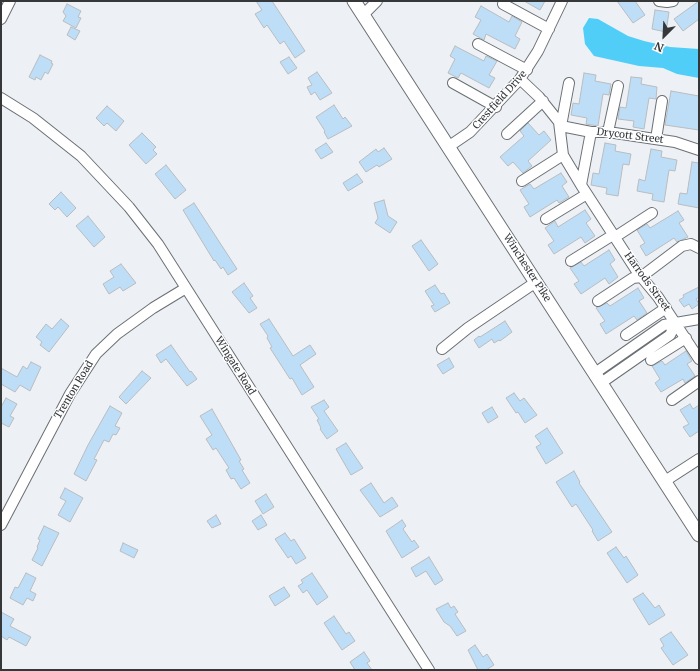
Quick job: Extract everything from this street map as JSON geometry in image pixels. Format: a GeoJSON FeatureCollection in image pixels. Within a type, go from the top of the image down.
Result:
{"type":"FeatureCollection","features":[{"type":"Feature","properties":{"kind":"main road","name":"Winchester Pike"},"geometry":{"type":"LineString","coordinates":[[354,1],[699,535]]}},
{"type":"Feature","properties":{"kind":"street"},"geometry":{"type":"LineString","coordinates":[[1,18],[10,1]]}},
{"type":"Feature","properties":{"kind":"street"},"geometry":{"type":"LineString","coordinates":[[363,15],[377,1]]}},
{"type":"Feature","properties":{"kind":"street","name":"Crestfield Drive"},"geometry":{"type":"LineString","coordinates":[[448,147],[470,132],[496,107],[520,79],[527,70],[562,1]]}},
{"type":"Feature","properties":{"kind":"street"},"geometry":{"type":"LineString","coordinates":[[659,1],[673,1]]}},
{"type":"Feature","properties":{"kind":"street"},"geometry":{"type":"LineString","coordinates":[[503,4],[549,29]]}},
{"type":"Feature","properties":{"kind":"street"},"geometry":{"type":"LineString","coordinates":[[478,44],[527,70]]}},
{"type":"Feature","properties":{"kind":"street","name":"Harrods Street"},"geometry":{"type":"LineString","coordinates":[[520,79],[543,101],[561,126],[564,155],[581,185],[641,277],[666,308],[699,359]]}},
{"type":"Feature","properties":{"kind":"street"},"geometry":{"type":"LineString","coordinates":[[453,83],[496,107]]}},
{"type":"Feature","properties":{"kind":"street"},"geometry":{"type":"LineString","coordinates":[[561,126],[569,83]]}},
{"type":"Feature","properties":{"kind":"street"},"geometry":{"type":"LineString","coordinates":[[608,132],[618,86]]}},
{"type":"Feature","properties":{"kind":"street","name":"Wingate Road"},"geometry":{"type":"LineString","coordinates":[[1,98],[60,138],[107,181],[130,207],[158,244],[429,670]]}},
{"type":"Feature","properties":{"kind":"street"},"geometry":{"type":"LineString","coordinates":[[507,134],[543,101]]}},
{"type":"Feature","properties":{"kind":"street"},"geometry":{"type":"LineString","coordinates":[[656,139],[662,101]]}},
{"type":"Feature","properties":{"kind":"street","name":"Drycott Street"},"geometry":{"type":"LineString","coordinates":[[561,126],[591,132],[608,132],[675,142],[699,150]]}},
{"type":"Feature","properties":{"kind":"street"},"geometry":{"type":"LineString","coordinates":[[581,185],[591,132]]}},
{"type":"Feature","properties":{"kind":"street"},"geometry":{"type":"LineString","coordinates":[[522,181],[564,155]]}},
{"type":"Feature","properties":{"kind":"street"},"geometry":{"type":"LineString","coordinates":[[546,219],[587,194]]}},
{"type":"Feature","properties":{"kind":"street"},"geometry":{"type":"LineString","coordinates":[[570,261],[652,214]]}},
{"type":"Feature","properties":{"kind":"street"},"geometry":{"type":"LineString","coordinates":[[598,301],[632,278],[641,277],[682,246],[692,244],[699,248]]}},
{"type":"Feature","properties":{"kind":"street"},"geometry":{"type":"LineString","coordinates":[[442,348],[468,328],[536,282]]}},
{"type":"Feature","properties":{"kind":"street","name":"Trenton Road"},"geometry":{"type":"LineString","coordinates":[[1,525],[70,394],[96,354],[117,334],[153,308],[186,288]]}},
{"type":"Feature","properties":{"kind":"street"},"geometry":{"type":"LineString","coordinates":[[626,335],[666,308]]}},
{"type":"Feature","properties":{"kind":"street"},"geometry":{"type":"LineString","coordinates":[[598,378],[670,335],[676,323],[699,319]]}},
{"type":"Feature","properties":{"kind":"street"},"geometry":{"type":"LineString","coordinates":[[651,360],[686,338]]}},
{"type":"Feature","properties":{"kind":"street"},"geometry":{"type":"LineString","coordinates":[[672,400],[699,381]]}},
{"type":"Feature","properties":{"kind":"street"},"geometry":{"type":"LineString","coordinates":[[665,481],[699,459]]}},
{"type":"Feature","properties":{"kind":"water"},"geometry":{"type":"Polygon","coordinates":[[[589,18],[598,19],[628,36],[644,41],[670,47],[699,49],[699,78],[677,74],[663,68],[639,66],[594,56],[585,44],[583,28],[589,18]]]}},
{"type":"Feature","properties":{"kind":"building"},"geometry":{"type":"Polygon","coordinates":[[[256,1],[272,1],[305,51],[295,58],[284,41],[280,44],[267,25],[264,28],[255,14],[262,10],[256,1]]]}},
{"type":"Feature","properties":{"kind":"building"},"geometry":{"type":"Polygon","coordinates":[[[524,1],[545,1],[540,10],[524,1]]]}},
{"type":"Feature","properties":{"kind":"building"},"geometry":{"type":"Polygon","coordinates":[[[617,1],[635,1],[645,15],[633,23],[617,1]]]}},
{"type":"Feature","properties":{"kind":"building"},"geometry":{"type":"Polygon","coordinates":[[[699,1],[699,19],[683,31],[674,19],[699,1]]]}},
{"type":"Feature","properties":{"kind":"building"},"geometry":{"type":"Polygon","coordinates":[[[67,4],[81,11],[78,17],[81,18],[76,28],[63,21],[66,16],[63,12],[67,4]]]}},
{"type":"Feature","properties":{"kind":"building"},"geometry":{"type":"Polygon","coordinates":[[[481,6],[509,22],[512,16],[522,22],[515,36],[520,39],[515,49],[486,34],[484,40],[473,34],[481,20],[475,17],[481,6]]]}},
{"type":"Feature","properties":{"kind":"building"},"geometry":{"type":"Polygon","coordinates":[[[655,10],[669,12],[666,32],[652,29],[655,10]]]}},
{"type":"Feature","properties":{"kind":"building"},"geometry":{"type":"Polygon","coordinates":[[[71,27],[80,31],[75,40],[67,35],[71,27]]]}},
{"type":"Feature","properties":{"kind":"building"},"geometry":{"type":"Polygon","coordinates":[[[455,46],[484,61],[486,56],[497,61],[489,75],[495,78],[489,88],[461,73],[458,78],[448,73],[455,59],[450,56],[455,46]]]}},
{"type":"Feature","properties":{"kind":"building"},"geometry":{"type":"Polygon","coordinates":[[[40,55],[52,61],[51,63],[53,64],[48,74],[45,72],[41,80],[36,77],[35,80],[29,77],[40,55]]]}},
{"type":"Feature","properties":{"kind":"building"},"geometry":{"type":"Polygon","coordinates":[[[289,57],[297,68],[288,74],[280,62],[289,57]]]}},
{"type":"Feature","properties":{"kind":"building"},"geometry":{"type":"Polygon","coordinates":[[[317,72],[332,93],[320,100],[315,92],[311,95],[307,87],[312,85],[308,78],[317,72]]]}},
{"type":"Feature","properties":{"kind":"building"},"geometry":{"type":"Polygon","coordinates":[[[584,73],[596,75],[595,81],[611,84],[609,95],[603,94],[598,126],[586,124],[587,118],[571,115],[573,103],[579,104],[584,73]]]}},
{"type":"Feature","properties":{"kind":"building"},"geometry":{"type":"Polygon","coordinates":[[[631,77],[642,78],[641,84],[657,87],[656,99],[649,98],[644,129],[633,127],[634,121],[618,119],[620,107],[626,108],[631,77]]]}},
{"type":"Feature","properties":{"kind":"building"},"geometry":{"type":"Polygon","coordinates":[[[671,91],[699,96],[699,130],[665,125],[671,91]]]}},
{"type":"Feature","properties":{"kind":"building"},"geometry":{"type":"Polygon","coordinates":[[[334,105],[343,119],[345,117],[352,126],[328,139],[316,117],[334,105]]]}},
{"type":"Feature","properties":{"kind":"building"},"geometry":{"type":"Polygon","coordinates":[[[107,106],[124,121],[116,131],[107,123],[104,126],[96,118],[107,106]]]}},
{"type":"Feature","properties":{"kind":"building"},"geometry":{"type":"Polygon","coordinates":[[[528,123],[539,135],[544,131],[551,140],[528,161],[532,166],[523,173],[513,162],[508,166],[500,157],[524,136],[520,131],[528,123]]]}},
{"type":"Feature","properties":{"kind":"building"},"geometry":{"type":"Polygon","coordinates":[[[142,133],[156,147],[153,150],[157,154],[146,164],[129,145],[142,133]]]}},
{"type":"Feature","properties":{"kind":"building"},"geometry":{"type":"Polygon","coordinates":[[[326,143],[333,152],[321,159],[315,150],[326,143]]]}},
{"type":"Feature","properties":{"kind":"building"},"geometry":{"type":"Polygon","coordinates":[[[605,143],[616,145],[615,151],[631,154],[629,165],[623,164],[618,196],[606,194],[607,188],[591,185],[593,173],[599,174],[605,143]]]}},
{"type":"Feature","properties":{"kind":"building"},"geometry":{"type":"Polygon","coordinates":[[[384,148],[392,159],[379,167],[377,165],[366,172],[359,162],[376,149],[378,152],[384,148]]]}},
{"type":"Feature","properties":{"kind":"building"},"geometry":{"type":"Polygon","coordinates":[[[651,149],[662,151],[661,157],[677,160],[675,171],[669,170],[664,202],[652,200],[653,194],[637,191],[639,179],[645,181],[651,149]]]}},
{"type":"Feature","properties":{"kind":"building"},"geometry":{"type":"Polygon","coordinates":[[[692,162],[699,163],[699,208],[678,204],[680,193],[687,194],[692,162]]]}},
{"type":"Feature","properties":{"kind":"building"},"geometry":{"type":"Polygon","coordinates":[[[166,165],[186,190],[175,199],[155,174],[166,165]]]}},
{"type":"Feature","properties":{"kind":"building"},"geometry":{"type":"Polygon","coordinates":[[[561,173],[567,182],[562,186],[569,197],[559,203],[557,200],[530,217],[524,207],[529,204],[520,190],[530,184],[534,189],[561,173]]]}},
{"type":"Feature","properties":{"kind":"building"},"geometry":{"type":"Polygon","coordinates":[[[357,174],[363,182],[348,191],[343,183],[357,174]]]}},
{"type":"Feature","properties":{"kind":"building"},"geometry":{"type":"Polygon","coordinates":[[[61,192],[76,208],[67,217],[58,207],[55,210],[49,204],[61,192]]]}},
{"type":"Feature","properties":{"kind":"building"},"geometry":{"type":"Polygon","coordinates":[[[384,200],[388,216],[397,222],[390,233],[375,223],[378,218],[374,203],[384,200]]]}},
{"type":"Feature","properties":{"kind":"building"},"geometry":{"type":"Polygon","coordinates":[[[194,203],[237,269],[228,275],[223,267],[221,269],[215,260],[214,261],[183,210],[194,203]]]}},
{"type":"Feature","properties":{"kind":"building"},"geometry":{"type":"Polygon","coordinates":[[[585,210],[591,219],[586,223],[595,236],[585,243],[581,237],[554,254],[548,245],[554,241],[545,228],[555,221],[558,227],[585,210]]]}},
{"type":"Feature","properties":{"kind":"building"},"geometry":{"type":"Polygon","coordinates":[[[678,211],[684,220],[679,223],[688,237],[677,242],[674,238],[646,256],[640,246],[645,243],[637,230],[647,224],[650,228],[678,211]]]}},
{"type":"Feature","properties":{"kind":"building"},"geometry":{"type":"Polygon","coordinates":[[[88,216],[105,237],[94,247],[76,226],[88,216]]]}},
{"type":"Feature","properties":{"kind":"building"},"geometry":{"type":"Polygon","coordinates":[[[421,240],[438,264],[429,271],[412,246],[421,240]]]}},
{"type":"Feature","properties":{"kind":"building"},"geometry":{"type":"Polygon","coordinates":[[[609,250],[615,260],[610,264],[618,277],[609,284],[605,278],[581,294],[574,284],[579,281],[570,268],[581,262],[584,266],[609,250]]]}},
{"type":"Feature","properties":{"kind":"building"},"geometry":{"type":"Polygon","coordinates":[[[121,264],[136,283],[123,291],[120,287],[109,294],[103,284],[114,277],[110,271],[121,264]]]}},
{"type":"Feature","properties":{"kind":"building"},"geometry":{"type":"Polygon","coordinates":[[[244,283],[253,296],[250,298],[257,308],[249,313],[232,292],[244,283]]]}},
{"type":"Feature","properties":{"kind":"building"},"geometry":{"type":"Polygon","coordinates":[[[435,285],[441,294],[444,293],[450,303],[435,312],[431,306],[434,305],[425,291],[435,285]]]}},
{"type":"Feature","properties":{"kind":"building"},"geometry":{"type":"Polygon","coordinates":[[[699,287],[699,297],[696,299],[699,304],[692,309],[689,304],[684,307],[679,300],[684,297],[683,295],[699,287]]]}},
{"type":"Feature","properties":{"kind":"building"},"geometry":{"type":"Polygon","coordinates":[[[638,288],[644,298],[639,301],[647,313],[637,320],[634,316],[606,334],[600,324],[605,321],[596,308],[607,303],[610,306],[638,288]]]}},
{"type":"Feature","properties":{"kind":"building"},"geometry":{"type":"Polygon","coordinates":[[[61,319],[69,326],[49,352],[40,345],[42,342],[36,337],[46,324],[52,329],[61,319]]]}},
{"type":"Feature","properties":{"kind":"building"},"geometry":{"type":"Polygon","coordinates":[[[269,319],[293,356],[310,345],[316,354],[300,365],[314,387],[302,395],[292,378],[290,379],[270,348],[272,347],[267,338],[268,336],[260,324],[269,319]]]}},
{"type":"Feature","properties":{"kind":"building"},"geometry":{"type":"Polygon","coordinates":[[[505,321],[512,332],[500,341],[499,340],[494,343],[492,339],[479,348],[474,340],[505,321]]]}},
{"type":"Feature","properties":{"kind":"building"},"geometry":{"type":"Polygon","coordinates":[[[171,345],[190,372],[191,371],[197,379],[187,386],[166,359],[161,363],[156,355],[171,345]]]}},
{"type":"Feature","properties":{"kind":"building"},"geometry":{"type":"Polygon","coordinates":[[[686,351],[692,361],[687,364],[695,376],[685,383],[683,379],[661,392],[655,383],[660,379],[652,366],[662,361],[665,365],[686,351]]]}},
{"type":"Feature","properties":{"kind":"building"},"geometry":{"type":"Polygon","coordinates":[[[449,358],[454,367],[443,374],[437,365],[449,358]]]}},
{"type":"Feature","properties":{"kind":"building"},"geometry":{"type":"Polygon","coordinates":[[[31,362],[41,367],[30,391],[20,385],[15,392],[1,384],[1,368],[17,377],[23,366],[27,369],[31,362]]]}},
{"type":"Feature","properties":{"kind":"building"},"geometry":{"type":"Polygon","coordinates":[[[142,371],[151,378],[126,404],[119,397],[142,371]]]}},
{"type":"Feature","properties":{"kind":"building"},"geometry":{"type":"Polygon","coordinates":[[[514,393],[520,401],[524,398],[537,415],[525,423],[506,398],[514,393]]]}},
{"type":"Feature","properties":{"kind":"building"},"geometry":{"type":"Polygon","coordinates":[[[6,398],[17,404],[10,416],[14,418],[9,427],[1,423],[1,407],[6,398]]]}},
{"type":"Feature","properties":{"kind":"building"},"geometry":{"type":"Polygon","coordinates":[[[324,400],[329,407],[324,411],[338,431],[327,439],[320,429],[321,428],[317,420],[319,419],[311,407],[324,400]]]}},
{"type":"Feature","properties":{"kind":"building"},"geometry":{"type":"Polygon","coordinates":[[[690,404],[693,409],[699,405],[699,431],[690,437],[683,427],[689,424],[680,410],[690,404]]]}},
{"type":"Feature","properties":{"kind":"building"},"geometry":{"type":"Polygon","coordinates":[[[110,406],[122,413],[115,426],[120,428],[116,435],[113,434],[109,442],[104,440],[94,459],[97,460],[86,481],[74,474],[110,406]]]}},
{"type":"Feature","properties":{"kind":"building"},"geometry":{"type":"Polygon","coordinates":[[[492,407],[498,417],[488,423],[482,413],[492,407]]]}},
{"type":"Feature","properties":{"kind":"building"},"geometry":{"type":"Polygon","coordinates":[[[212,409],[241,460],[239,461],[244,469],[242,470],[250,483],[241,489],[234,478],[231,479],[226,470],[229,468],[216,448],[213,450],[206,439],[212,435],[200,416],[212,409]]]}},
{"type":"Feature","properties":{"kind":"building"},"geometry":{"type":"Polygon","coordinates":[[[547,428],[563,453],[546,464],[536,447],[541,444],[535,436],[547,428]]]}},
{"type":"Feature","properties":{"kind":"building"},"geometry":{"type":"Polygon","coordinates":[[[346,443],[363,468],[351,475],[336,449],[346,443]]]}},
{"type":"Feature","properties":{"kind":"building"},"geometry":{"type":"Polygon","coordinates":[[[574,471],[580,482],[579,483],[612,532],[598,541],[592,531],[593,530],[576,504],[572,507],[556,482],[574,471]]]}},
{"type":"Feature","properties":{"kind":"building"},"geometry":{"type":"Polygon","coordinates":[[[371,483],[384,503],[392,497],[398,506],[380,517],[360,490],[371,483]]]}},
{"type":"Feature","properties":{"kind":"building"},"geometry":{"type":"Polygon","coordinates":[[[65,488],[83,498],[70,522],[58,515],[66,501],[60,498],[65,488]]]}},
{"type":"Feature","properties":{"kind":"building"},"geometry":{"type":"Polygon","coordinates":[[[266,494],[274,507],[263,514],[255,501],[266,494]]]}},
{"type":"Feature","properties":{"kind":"building"},"geometry":{"type":"Polygon","coordinates":[[[216,515],[221,524],[212,528],[207,521],[216,515]]]}},
{"type":"Feature","properties":{"kind":"building"},"geometry":{"type":"Polygon","coordinates":[[[261,515],[267,525],[258,530],[252,521],[261,515]]]}},
{"type":"Feature","properties":{"kind":"building"},"geometry":{"type":"Polygon","coordinates":[[[402,520],[406,526],[403,529],[412,542],[414,540],[419,547],[402,558],[386,531],[402,520]]]}},
{"type":"Feature","properties":{"kind":"building"},"geometry":{"type":"Polygon","coordinates":[[[44,526],[59,533],[42,566],[32,560],[38,548],[37,547],[40,540],[38,539],[44,526]]]}},
{"type":"Feature","properties":{"kind":"building"},"geometry":{"type":"Polygon","coordinates":[[[285,533],[291,541],[294,539],[306,558],[296,564],[291,556],[288,558],[275,539],[285,533]]]}},
{"type":"Feature","properties":{"kind":"building"},"geometry":{"type":"Polygon","coordinates":[[[123,543],[138,550],[134,558],[120,551],[123,543]]]}},
{"type":"Feature","properties":{"kind":"building"},"geometry":{"type":"Polygon","coordinates":[[[616,547],[624,558],[626,556],[638,575],[627,583],[607,553],[616,547]]]}},
{"type":"Feature","properties":{"kind":"building"},"geometry":{"type":"Polygon","coordinates":[[[429,557],[443,580],[435,585],[426,571],[416,577],[411,568],[429,557]]]}},
{"type":"Feature","properties":{"kind":"building"},"geometry":{"type":"Polygon","coordinates":[[[26,573],[36,578],[30,591],[36,594],[33,601],[27,598],[23,605],[10,598],[15,587],[18,588],[26,573]]]}},
{"type":"Feature","properties":{"kind":"building"},"geometry":{"type":"Polygon","coordinates":[[[312,573],[328,597],[317,605],[307,590],[303,593],[298,586],[303,583],[301,580],[312,573]]]}},
{"type":"Feature","properties":{"kind":"building"},"geometry":{"type":"Polygon","coordinates":[[[284,587],[290,596],[275,606],[269,596],[284,587]]]}},
{"type":"Feature","properties":{"kind":"building"},"geometry":{"type":"Polygon","coordinates":[[[643,593],[655,608],[659,605],[665,615],[649,625],[633,599],[643,593]]]}},
{"type":"Feature","properties":{"kind":"building"},"geometry":{"type":"Polygon","coordinates":[[[448,603],[451,608],[454,606],[458,612],[455,614],[466,631],[457,636],[450,626],[444,622],[436,609],[448,603]]]}},
{"type":"Feature","properties":{"kind":"building"},"geometry":{"type":"Polygon","coordinates":[[[1,612],[14,619],[10,626],[31,637],[26,646],[9,637],[7,640],[1,636],[1,612]]]}},
{"type":"Feature","properties":{"kind":"building"},"geometry":{"type":"Polygon","coordinates":[[[334,616],[346,634],[349,632],[355,641],[342,650],[324,623],[334,616]]]}},
{"type":"Feature","properties":{"kind":"building"},"geometry":{"type":"Polygon","coordinates":[[[671,632],[688,655],[673,665],[661,648],[664,646],[660,639],[671,632]]]}},
{"type":"Feature","properties":{"kind":"building"},"geometry":{"type":"Polygon","coordinates":[[[475,645],[483,657],[487,654],[494,665],[486,670],[478,670],[468,650],[475,645]]]}},
{"type":"Feature","properties":{"kind":"building"},"geometry":{"type":"Polygon","coordinates":[[[364,652],[370,661],[367,663],[372,670],[355,670],[350,662],[364,652]]]}}]}
